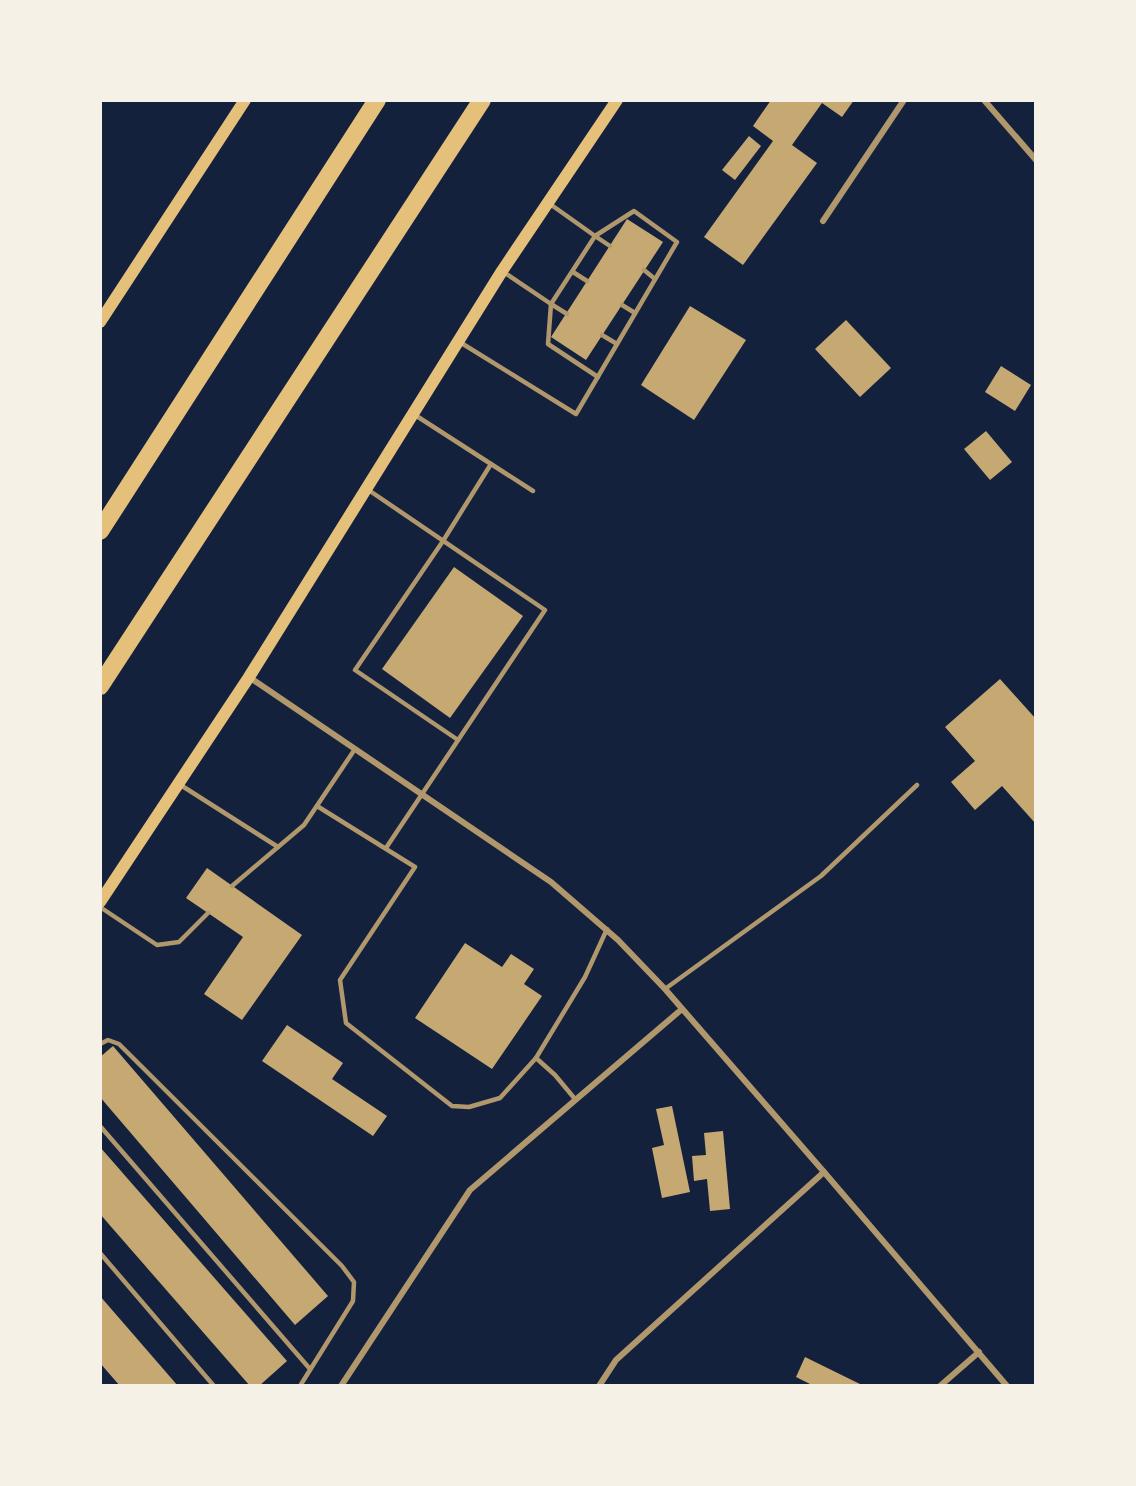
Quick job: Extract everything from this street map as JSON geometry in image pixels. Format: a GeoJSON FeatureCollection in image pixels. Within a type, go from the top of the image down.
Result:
{"type":"FeatureCollection","features":[{"type":"Feature","properties":{"kind":"highway"},"geometry":{"type":"LineString","coordinates":[[100,531],[377,100]]}},
{"type":"Feature","properties":{"kind":"highway"},"geometry":{"type":"LineString","coordinates":[[100,686],[482,100]]}},
{"type":"Feature","properties":{"kind":"main road"},"geometry":{"type":"LineString","coordinates":[[100,322],[244,100]]}},
{"type":"Feature","properties":{"kind":"main road"},"geometry":{"type":"LineString","coordinates":[[100,902],[249,677],[502,271],[617,100]]}},
{"type":"Feature","properties":{"kind":"street"},"geometry":{"type":"LineString","coordinates":[[823,221],[904,100]]}},
{"type":"Feature","properties":{"kind":"street"},"geometry":{"type":"LineString","coordinates":[[984,100],[1035,160]]}},
{"type":"Feature","properties":{"kind":"street"},"geometry":{"type":"LineString","coordinates":[[249,677],[551,882],[607,929],[665,989],[1007,1386]]}},
{"type":"Feature","properties":{"kind":"street"},"geometry":{"type":"LineString","coordinates":[[341,1386],[470,1190],[682,1009]]}},
{"type":"Feature","properties":{"kind":"street"},"geometry":{"type":"LineString","coordinates":[[599,1386],[616,1360],[824,1172]]}},
{"type":"Feature","properties":{"kind":"street"},"geometry":{"type":"LineString","coordinates":[[940,1386],[979,1352]]}},
{"type":"Feature","properties":{"kind":"lane"},"geometry":{"type":"LineString","coordinates":[[549,203],[610,246]]}},
{"type":"Feature","properties":{"kind":"lane"},"geometry":{"type":"LineString","coordinates":[[458,341],[576,414],[677,242],[634,211],[596,236],[551,304],[548,344],[597,377]]}},
{"type":"Feature","properties":{"kind":"lane"},"geometry":{"type":"LineString","coordinates":[[644,270],[656,279]]}},
{"type":"Feature","properties":{"kind":"lane"},"geometry":{"type":"LineString","coordinates":[[502,271],[567,314]]}},
{"type":"Feature","properties":{"kind":"lane"},"geometry":{"type":"LineString","coordinates":[[573,272],[587,281]]}},
{"type":"Feature","properties":{"kind":"lane"},"geometry":{"type":"LineString","coordinates":[[622,305],[635,313]]}},
{"type":"Feature","properties":{"kind":"lane"},"geometry":{"type":"LineString","coordinates":[[602,335],[617,344]]}},
{"type":"Feature","properties":{"kind":"lane"},"geometry":{"type":"LineString","coordinates":[[413,414],[533,490]]}},
{"type":"Feature","properties":{"kind":"lane"},"geometry":{"type":"LineString","coordinates":[[458,740],[355,669],[443,541],[491,464]]}},
{"type":"Feature","properties":{"kind":"lane"},"geometry":{"type":"LineString","coordinates":[[366,489],[545,610],[386,848]]}},
{"type":"Feature","properties":{"kind":"lane"},"geometry":{"type":"LineString","coordinates":[[232,886],[304,825],[355,749]]}},
{"type":"Feature","properties":{"kind":"lane"},"geometry":{"type":"LineString","coordinates":[[178,784],[278,847]]}},
{"type":"Feature","properties":{"kind":"lane"},"geometry":{"type":"LineString","coordinates":[[665,989],[821,876],[917,785]]}},
{"type":"Feature","properties":{"kind":"lane"},"geometry":{"type":"LineString","coordinates":[[317,806],[415,867],[340,980],[346,1023],[452,1106],[469,1107],[500,1098],[536,1058],[585,977],[607,929]]}},
{"type":"Feature","properties":{"kind":"lane"},"geometry":{"type":"LineString","coordinates":[[100,906],[158,945],[179,942],[208,913]]}},
{"type":"Feature","properties":{"kind":"lane"},"geometry":{"type":"LineString","coordinates":[[100,1044],[108,1040],[119,1044],[342,1266],[354,1282],[353,1301],[300,1386]]}},
{"type":"Feature","properties":{"kind":"lane"},"geometry":{"type":"LineString","coordinates":[[536,1058],[555,1075],[575,1099]]}},
{"type":"Feature","properties":{"kind":"lane"},"geometry":{"type":"LineString","coordinates":[[100,1126],[310,1369]]}},
{"type":"Feature","properties":{"kind":"lane"},"geometry":{"type":"LineString","coordinates":[[100,1253],[214,1386]]}},
{"type":"Feature","properties":{"kind":"building"},"geometry":{"type":"Polygon","coordinates":[[[771,100],[854,100],[842,117],[822,103],[792,145],[817,163],[743,265],[704,237],[773,141],[753,126],[771,100]]]}},
{"type":"Feature","properties":{"kind":"building"},"geometry":{"type":"Polygon","coordinates":[[[749,136],[761,146],[735,180],[722,170],[749,136]]]}},
{"type":"Feature","properties":{"kind":"building"},"geometry":{"type":"Polygon","coordinates":[[[627,219],[663,242],[586,360],[551,337],[627,219]]]}},
{"type":"Feature","properties":{"kind":"building"},"geometry":{"type":"Polygon","coordinates":[[[690,306],[746,340],[694,420],[641,385],[690,306]]]}},
{"type":"Feature","properties":{"kind":"building"},"geometry":{"type":"Polygon","coordinates":[[[846,320],[891,368],[860,397],[815,349],[846,320]]]}},
{"type":"Feature","properties":{"kind":"building"},"geometry":{"type":"Polygon","coordinates":[[[1001,366],[1031,385],[1015,411],[985,392],[1001,366]]]}},
{"type":"Feature","properties":{"kind":"building"},"geometry":{"type":"Polygon","coordinates":[[[986,431],[1012,462],[990,480],[964,449],[986,431]]]}},
{"type":"Feature","properties":{"kind":"building"},"geometry":{"type":"Polygon","coordinates":[[[454,567],[523,616],[450,718],[382,669],[454,567]]]}},
{"type":"Feature","properties":{"kind":"building"},"geometry":{"type":"Polygon","coordinates":[[[1000,679],[1036,719],[1036,824],[1002,786],[975,810],[951,782],[975,761],[945,727],[1000,679]]]}},
{"type":"Feature","properties":{"kind":"building"},"geometry":{"type":"Polygon","coordinates":[[[207,868],[302,935],[242,1020],[204,994],[243,937],[186,898],[207,868]]]}},
{"type":"Feature","properties":{"kind":"building"},"geometry":{"type":"Polygon","coordinates":[[[465,943],[502,967],[511,954],[534,969],[524,984],[542,996],[492,1069],[415,1018],[465,943]]]}},
{"type":"Feature","properties":{"kind":"building"},"geometry":{"type":"Polygon","coordinates":[[[287,1025],[343,1063],[332,1079],[387,1116],[373,1136],[262,1061],[287,1025]]]}},
{"type":"Feature","properties":{"kind":"building"},"geometry":{"type":"Polygon","coordinates":[[[113,1046],[328,1296],[295,1325],[100,1097],[100,1057],[113,1046]]]}},
{"type":"Feature","properties":{"kind":"building"},"geometry":{"type":"Polygon","coordinates":[[[672,1106],[690,1192],[662,1198],[652,1148],[664,1145],[656,1109],[672,1106]]]}},
{"type":"Feature","properties":{"kind":"building"},"geometry":{"type":"Polygon","coordinates":[[[723,1131],[730,1209],[710,1211],[707,1179],[694,1181],[692,1156],[706,1155],[704,1133],[723,1131]]]}},
{"type":"Feature","properties":{"kind":"building"},"geometry":{"type":"Polygon","coordinates":[[[100,1147],[287,1361],[259,1386],[250,1386],[100,1214],[100,1147]]]}},
{"type":"Feature","properties":{"kind":"building"},"geometry":{"type":"Polygon","coordinates":[[[100,1296],[178,1386],[120,1386],[100,1363],[100,1296]]]}},
{"type":"Feature","properties":{"kind":"building"},"geometry":{"type":"Polygon","coordinates":[[[805,1357],[864,1386],[814,1386],[796,1377],[805,1357]]]}}]}
